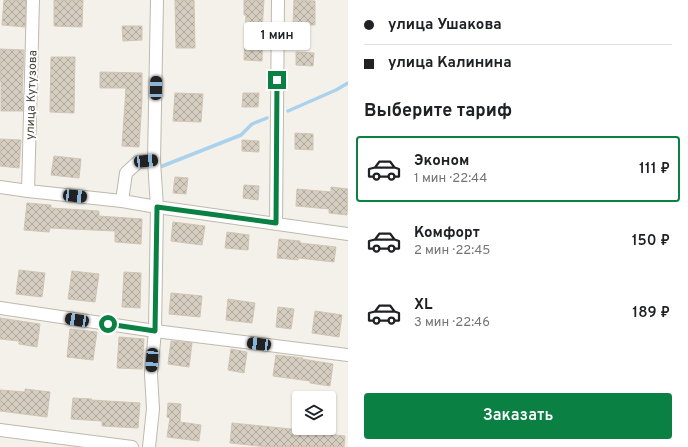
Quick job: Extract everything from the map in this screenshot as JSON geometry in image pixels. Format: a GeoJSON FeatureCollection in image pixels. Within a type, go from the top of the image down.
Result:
{"type":"FeatureCollection","features":[{"type":"Feature","properties":{"kind":"street","name":"улица Кутузова"},"geometry":{"type":"LineString","coordinates":[[28,191],[33,0]]}},
{"type":"Feature","properties":{"kind":"street"},"geometry":{"type":"LineString","coordinates":[[149,447],[153,409],[151,374],[155,331],[157,207],[154,161],[157,0]]}},
{"type":"Feature","properties":{"kind":"street"},"geometry":{"type":"LineString","coordinates":[[276,223],[278,0]]}},
{"type":"Feature","properties":{"kind":"street"},"geometry":{"type":"LineString","coordinates":[[122,201],[126,173],[138,162],[154,161]]}},
{"type":"Feature","properties":{"kind":"street"},"geometry":{"type":"LineString","coordinates":[[0,187],[122,201],[348,234]]}},
{"type":"Feature","properties":{"kind":"street"},"geometry":{"type":"LineString","coordinates":[[0,308],[155,331],[348,355]]}},
{"type":"Feature","properties":{"kind":"street"},"geometry":{"type":"LineString","coordinates":[[0,430],[132,447]]}},
{"type":"Feature","properties":{"kind":"building"},"geometry":{"type":"Polygon","coordinates":[[[4,0],[26,0],[25,27],[2,25],[4,0]]]}},
{"type":"Feature","properties":{"kind":"building"},"geometry":{"type":"Polygon","coordinates":[[[54,0],[83,0],[82,27],[54,26],[54,0]]]}},
{"type":"Feature","properties":{"kind":"building"},"geometry":{"type":"Polygon","coordinates":[[[175,0],[194,0],[195,48],[176,48],[175,0]]]}},
{"type":"Feature","properties":{"kind":"building"},"geometry":{"type":"Polygon","coordinates":[[[244,0],[264,0],[262,61],[244,60],[246,15],[244,15],[244,0]]]}},
{"type":"Feature","properties":{"kind":"building"},"geometry":{"type":"Polygon","coordinates":[[[294,0],[315,1],[315,25],[293,25],[294,0]]]}},
{"type":"Feature","properties":{"kind":"building"},"geometry":{"type":"Polygon","coordinates":[[[122,26],[142,26],[142,40],[123,41],[122,26]]]}},
{"type":"Feature","properties":{"kind":"building"},"geometry":{"type":"Polygon","coordinates":[[[0,49],[24,50],[22,94],[23,111],[1,111],[0,49]]]}},
{"type":"Feature","properties":{"kind":"building"},"geometry":{"type":"Polygon","coordinates":[[[296,52],[314,53],[313,66],[296,65],[296,52]]]}},
{"type":"Feature","properties":{"kind":"building"},"geometry":{"type":"Polygon","coordinates":[[[51,57],[75,57],[74,113],[50,112],[51,57]]]}},
{"type":"Feature","properties":{"kind":"building"},"geometry":{"type":"Polygon","coordinates":[[[100,72],[142,73],[139,147],[122,146],[126,88],[100,88],[100,72]]]}},
{"type":"Feature","properties":{"kind":"building"},"geometry":{"type":"Polygon","coordinates":[[[175,93],[203,94],[201,122],[173,121],[175,93]]]}},
{"type":"Feature","properties":{"kind":"building"},"geometry":{"type":"Polygon","coordinates":[[[243,93],[259,93],[258,107],[242,107],[243,93]]]}},
{"type":"Feature","properties":{"kind":"building"},"geometry":{"type":"Polygon","coordinates":[[[295,133],[313,134],[313,150],[295,149],[295,133]]]}},
{"type":"Feature","properties":{"kind":"building"},"geometry":{"type":"Polygon","coordinates":[[[0,139],[21,140],[19,168],[0,166],[0,139]]]}},
{"type":"Feature","properties":{"kind":"building"},"geometry":{"type":"Polygon","coordinates":[[[242,140],[259,141],[259,152],[242,151],[242,140]]]}},
{"type":"Feature","properties":{"kind":"building"},"geometry":{"type":"Polygon","coordinates":[[[54,156],[81,159],[79,178],[51,175],[54,156]]]}},
{"type":"Feature","properties":{"kind":"building"},"geometry":{"type":"Polygon","coordinates":[[[175,177],[188,178],[186,194],[173,193],[175,177]]]}},
{"type":"Feature","properties":{"kind":"building"},"geometry":{"type":"Polygon","coordinates":[[[244,185],[259,186],[258,200],[243,198],[244,185]]]}},
{"type":"Feature","properties":{"kind":"building"},"geometry":{"type":"Polygon","coordinates":[[[331,187],[348,189],[347,215],[329,213],[329,209],[296,206],[297,189],[331,192],[331,187]]]}},
{"type":"Feature","properties":{"kind":"building"},"geometry":{"type":"Polygon","coordinates":[[[27,203],[51,205],[51,208],[99,211],[99,216],[142,219],[141,244],[115,242],[115,231],[50,228],[49,232],[24,230],[27,203]]]}},
{"type":"Feature","properties":{"kind":"building"},"geometry":{"type":"Polygon","coordinates":[[[173,222],[205,226],[202,245],[171,241],[173,222]]]}},
{"type":"Feature","properties":{"kind":"building"},"geometry":{"type":"Polygon","coordinates":[[[227,232],[249,235],[248,250],[225,248],[227,232]]]}},
{"type":"Feature","properties":{"kind":"building"},"geometry":{"type":"Polygon","coordinates":[[[279,239],[336,247],[334,262],[298,258],[298,260],[277,258],[279,239]]]}},
{"type":"Feature","properties":{"kind":"building"},"geometry":{"type":"Polygon","coordinates":[[[19,270],[45,273],[42,297],[16,294],[19,270]]]}},
{"type":"Feature","properties":{"kind":"building"},"geometry":{"type":"Polygon","coordinates":[[[72,271],[99,274],[95,302],[68,299],[72,271]]]}},
{"type":"Feature","properties":{"kind":"building"},"geometry":{"type":"Polygon","coordinates":[[[124,272],[141,273],[140,308],[122,307],[124,272]]]}},
{"type":"Feature","properties":{"kind":"building"},"geometry":{"type":"Polygon","coordinates":[[[171,293],[202,296],[200,317],[169,314],[171,293]]]}},
{"type":"Feature","properties":{"kind":"building"},"geometry":{"type":"Polygon","coordinates":[[[228,299],[255,303],[252,323],[226,320],[228,299]]]}},
{"type":"Feature","properties":{"kind":"building"},"geometry":{"type":"Polygon","coordinates":[[[278,307],[294,309],[291,329],[276,327],[278,307]]]}},
{"type":"Feature","properties":{"kind":"building"},"geometry":{"type":"Polygon","coordinates":[[[315,311],[342,315],[339,337],[312,333],[315,311]]]}},
{"type":"Feature","properties":{"kind":"building"},"geometry":{"type":"Polygon","coordinates":[[[0,318],[40,324],[37,347],[19,344],[19,341],[0,339],[0,318]]]}},
{"type":"Feature","properties":{"kind":"building"},"geometry":{"type":"Polygon","coordinates":[[[70,329],[97,332],[93,360],[67,357],[70,329]]]}},
{"type":"Feature","properties":{"kind":"building"},"geometry":{"type":"Polygon","coordinates":[[[119,337],[144,339],[142,369],[117,368],[119,337]]]}},
{"type":"Feature","properties":{"kind":"building"},"geometry":{"type":"Polygon","coordinates":[[[171,341],[192,343],[189,367],[168,364],[171,341]]]}},
{"type":"Feature","properties":{"kind":"building"},"geometry":{"type":"Polygon","coordinates":[[[231,349],[247,352],[244,373],[228,370],[231,349]]]}},
{"type":"Feature","properties":{"kind":"building"},"geometry":{"type":"Polygon","coordinates":[[[276,355],[303,358],[302,359],[333,364],[330,386],[310,383],[310,381],[273,376],[276,355]]]}},
{"type":"Feature","properties":{"kind":"building"},"geometry":{"type":"Polygon","coordinates":[[[25,389],[50,392],[47,417],[0,411],[0,390],[25,392],[25,389]]]}},
{"type":"Feature","properties":{"kind":"building"},"geometry":{"type":"Polygon","coordinates":[[[73,398],[140,403],[138,428],[102,426],[102,421],[71,419],[73,398]]]}},
{"type":"Feature","properties":{"kind":"building"},"geometry":{"type":"Polygon","coordinates":[[[168,403],[181,404],[180,422],[201,425],[199,441],[167,437],[170,418],[167,417],[168,403]]]}},
{"type":"Feature","properties":{"kind":"building"},"geometry":{"type":"Polygon","coordinates":[[[232,423],[292,429],[292,435],[345,436],[344,447],[268,447],[230,443],[232,423]]]}},
{"type":"Feature","properties":{"kind":"waterway"},"geometry":{"type":"LineString","coordinates":[[288,111],[336,90],[348,83]]}},
{"type":"Feature","properties":{"kind":"waterway"},"geometry":{"type":"LineString","coordinates":[[160,167],[241,135],[252,124],[267,118]]}},
{"type":"Feature","properties":{"kind":"route"},"geometry":{"type":"LineString","coordinates":[[108,324],[155,331],[157,207],[276,223],[277,80]]}}]}
